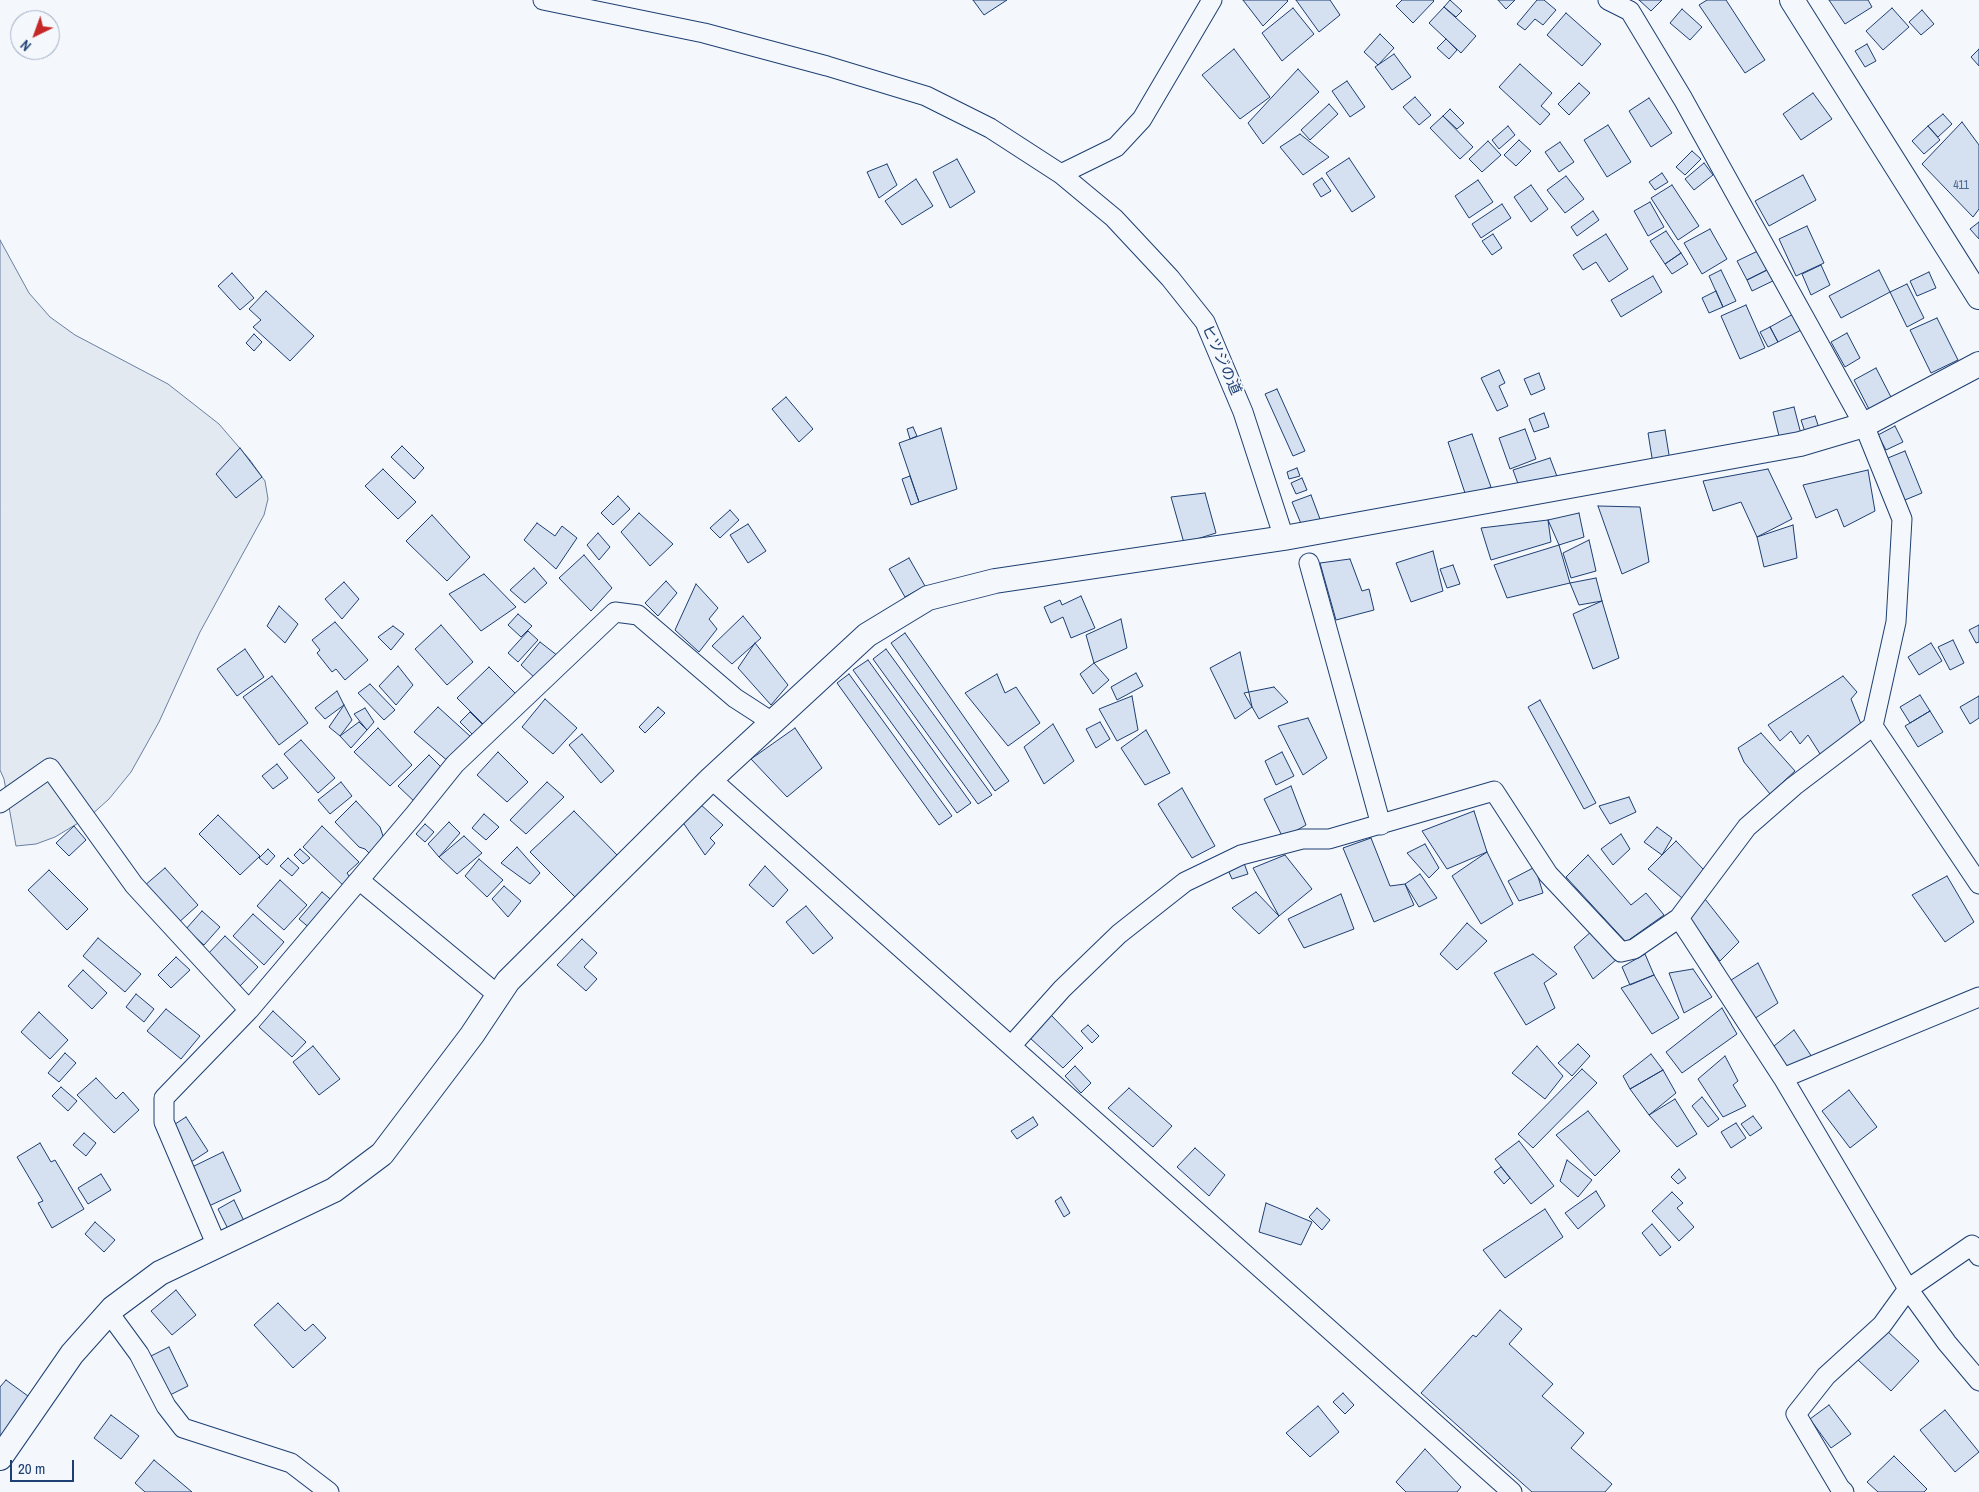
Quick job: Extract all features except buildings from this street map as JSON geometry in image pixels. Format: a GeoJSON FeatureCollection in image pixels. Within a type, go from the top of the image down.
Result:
{"type":"FeatureCollection","features":[{"type":"Feature","properties":{"kind":"street","name":"ヒツジの道"},"geometry":{"type":"LineString","coordinates":[[543,0],[704,33],[827,66],[926,96],[990,128],[1061,174],[1114,218],[1170,278],[1205,322],[1243,412],[1284,538]]}},
{"type":"Feature","properties":{"kind":"street"},"geometry":{"type":"LineString","coordinates":[[1061,174],[1116,147],[1142,119],[1212,0]]}},
{"type":"Feature","properties":{"kind":"street"},"geometry":{"type":"LineString","coordinates":[[1011,1046],[1062,989],[1119,934],[1185,882],[1241,855],[1302,839],[1330,839],[1494,791],[1548,874],[1622,952],[1634,950],[1680,918],[1747,826],[1794,786],[1873,726],[1896,622],[1902,519],[1864,425],[1683,99],[1630,11],[1608,0]]}},
{"type":"Feature","properties":{"kind":"street"},"geometry":{"type":"LineString","coordinates":[[1792,0],[1979,296]]}},
{"type":"Feature","properties":{"kind":"street"},"geometry":{"type":"LineString","coordinates":[[0,1458],[72,1354],[109,1313],[160,1274],[334,1190],[382,1154],[472,1035],[508,981],[711,779],[867,635],[928,598],[995,581],[1284,538],[1800,444],[1864,425],[1979,364]]}},
{"type":"Feature","properties":{"kind":"street"},"geometry":{"type":"LineString","coordinates":[[1309,563],[1381,825]]}},
{"type":"Feature","properties":{"kind":"street"},"geometry":{"type":"LineString","coordinates":[[217,1246],[164,1122],[164,1098],[248,1010],[359,880],[454,764],[615,612],[638,615],[735,698],[772,722]]}},
{"type":"Feature","properties":{"kind":"street"},"geometry":{"type":"LineString","coordinates":[[1873,726],[1979,884]]}},
{"type":"Feature","properties":{"kind":"street"},"geometry":{"type":"LineString","coordinates":[[0,803],[50,768],[134,885],[248,1010]]}},
{"type":"Feature","properties":{"kind":"street"},"geometry":{"type":"LineString","coordinates":[[711,779],[1512,1492]]}},
{"type":"Feature","properties":{"kind":"street"},"geometry":{"type":"LineString","coordinates":[[359,880],[498,996]]}},
{"type":"Feature","properties":{"kind":"street"},"geometry":{"type":"LineString","coordinates":[[1680,918],[1783,1078],[1908,1289],[1947,1343],[1979,1381]]}},
{"type":"Feature","properties":{"kind":"street"},"geometry":{"type":"LineString","coordinates":[[1783,1078],[1979,998]]}},
{"type":"Feature","properties":{"kind":"street"},"geometry":{"type":"LineString","coordinates":[[1844,1492],[1796,1414],[1826,1376],[1882,1325],[1908,1289],[1972,1245],[1979,1256]]}},
{"type":"Feature","properties":{"kind":"street"},"geometry":{"type":"LineString","coordinates":[[109,1313],[139,1354],[166,1406],[183,1428],[291,1463],[329,1492]]}},
{"type":"Feature","properties":{"kind":"shaded area"},"geometry":{"type":"Polygon","coordinates":[[[0,240],[29,293],[50,317],[75,335],[168,384],[219,424],[250,460],[265,481],[268,499],[264,515],[200,632],[159,722],[131,772],[109,799],[90,816],[55,837],[36,844],[16,846],[4,779],[0,770],[0,240]]]}}]}
